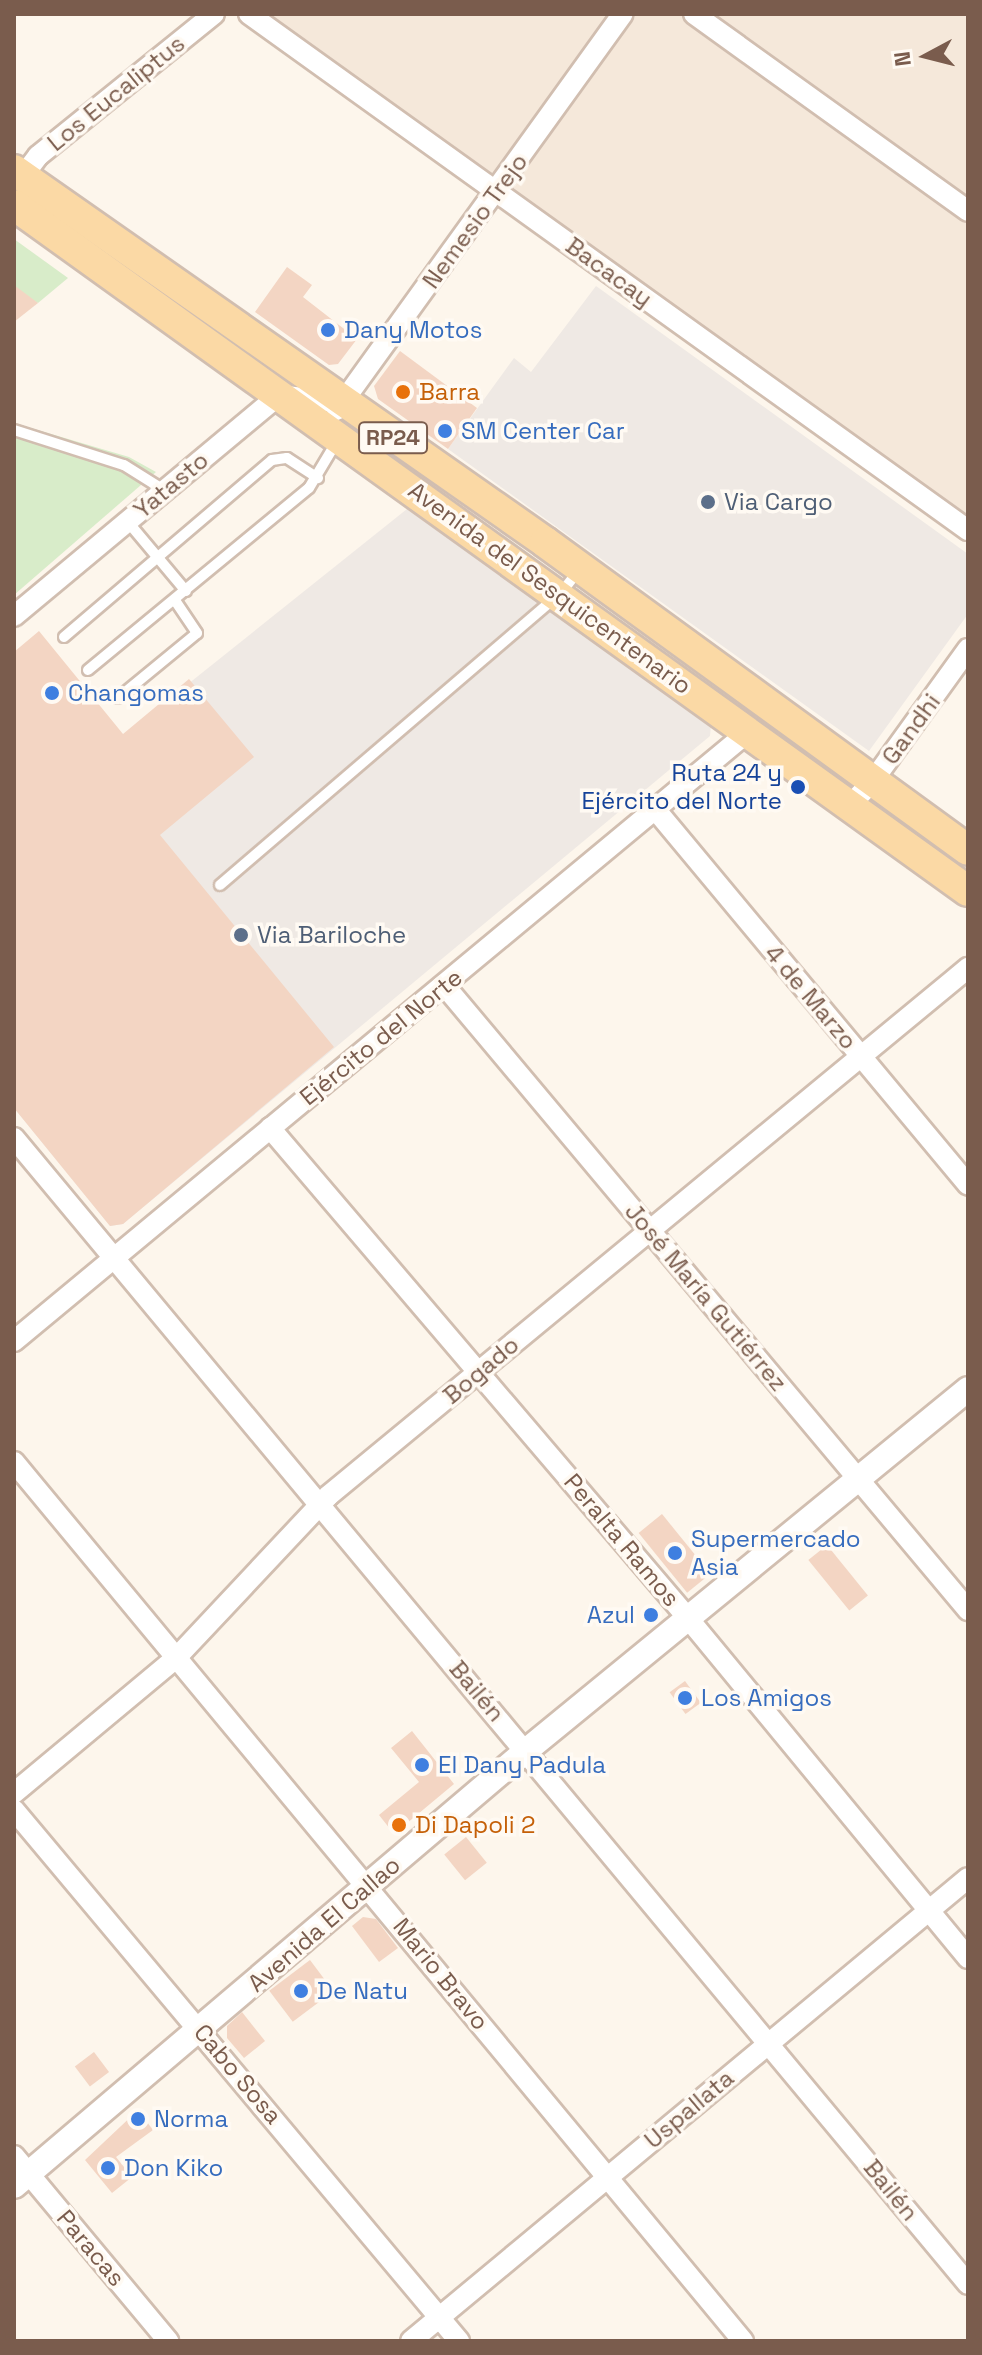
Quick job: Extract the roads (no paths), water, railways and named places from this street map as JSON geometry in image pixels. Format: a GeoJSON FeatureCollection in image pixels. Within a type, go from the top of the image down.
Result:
{"type":"FeatureCollection","features":[{"type":"Feature","properties":{"kind":"main road","name":"Avenida del Sesquicentenario"},"geometry":{"type":"LineString","coordinates":[[18,173],[335,422],[561,593],[968,891]]}},
{"type":"Feature","properties":{"kind":"main road","name":"Avenida del Sesquicentenario"},"geometry":{"type":"LineString","coordinates":[[14,205],[279,395],[335,422],[580,568],[968,850]]}},
{"type":"Feature","properties":{"kind":"street","name":"Los Eucaliptus"},"geometry":{"type":"LineString","coordinates":[[18,173],[214,14]]}},
{"type":"Feature","properties":{"kind":"street","name":"Bacacay"},"geometry":{"type":"LineString","coordinates":[[249,14],[968,530]]}},
{"type":"Feature","properties":{"kind":"street","name":"Nemesio Trejo"},"geometry":{"type":"LineString","coordinates":[[335,422],[623,14]]}},
{"type":"Feature","properties":{"kind":"street"},"geometry":{"type":"LineString","coordinates":[[694,14],[968,211]]}},
{"type":"Feature","properties":{"kind":"street","name":"Yatasto"},"geometry":{"type":"LineString","coordinates":[[14,616],[279,395]]}},
{"type":"Feature","properties":{"kind":"street","name":"Gandhi"},"geometry":{"type":"LineString","coordinates":[[850,805],[872,782],[968,649]]}},
{"type":"Feature","properties":{"kind":"street","name":"Ejército del Norte"},"geometry":{"type":"LineString","coordinates":[[14,1341],[748,732]]}},
{"type":"Feature","properties":{"kind":"street","name":"4 de Marzo"},"geometry":{"type":"LineString","coordinates":[[655,809],[968,1185]]}},
{"type":"Feature","properties":{"kind":"street","name":"Bogado"},"geometry":{"type":"LineString","coordinates":[[14,1793],[177,1657],[319,1505],[968,968]]}},
{"type":"Feature","properties":{"kind":"street","name":"José María Gutiérrez"},"geometry":{"type":"LineString","coordinates":[[444,985],[968,1610]]}},
{"type":"Feature","properties":{"kind":"street","name":"Peralta Ramos"},"geometry":{"type":"LineString","coordinates":[[270,1128],[687,1617],[968,1958]]}},
{"type":"Feature","properties":{"kind":"street","name":"Bailén"},"geometry":{"type":"LineString","coordinates":[[14,1138],[527,1750],[968,2284]]}},
{"type":"Feature","properties":{"kind":"street","name":"Avenida El Callao"},"geometry":{"type":"LineString","coordinates":[[19,2172],[202,2030],[527,1750],[968,1389]]}},
{"type":"Feature","properties":{"kind":"street","name":"Mario Bravo"},"geometry":{"type":"LineString","coordinates":[[14,1462],[368,1885],[743,2341]]}},
{"type":"Feature","properties":{"kind":"street","name":"Cabo Sosa"},"geometry":{"type":"LineString","coordinates":[[14,1810],[202,2030],[459,2341]]}},
{"type":"Feature","properties":{"kind":"street","name":"Uspallata"},"geometry":{"type":"LineString","coordinates":[[411,2341],[968,1878]]}},
{"type":"Feature","properties":{"kind":"street","name":"Paracas"},"geometry":{"type":"LineString","coordinates":[[19,2172],[168,2341]]}},
{"type":"Feature","properties":{"kind":"lane"},"geometry":{"type":"LineString","coordinates":[[88,670],[318,478],[335,422]]}},
{"type":"Feature","properties":{"kind":"lane"},"geometry":{"type":"LineString","coordinates":[[14,430],[124,465],[164,490]]}},
{"type":"Feature","properties":{"kind":"lane"},"geometry":{"type":"LineString","coordinates":[[64,637],[272,460],[287,458],[318,478]]}},
{"type":"Feature","properties":{"kind":"lane"},"geometry":{"type":"LineString","coordinates":[[128,522],[186,591]]}},
{"type":"Feature","properties":{"kind":"lane"},"geometry":{"type":"LineString","coordinates":[[220,885],[561,593],[580,568]]}},
{"type":"Feature","properties":{"kind":"lane"},"geometry":{"type":"LineString","coordinates":[[118,698],[197,633],[175,600]]}},
{"type":"Feature","properties":{"kind":"place","name":"Dany Motos"},"geometry":{"type":"Point","coordinates":[328,330]}},
{"type":"Feature","properties":{"kind":"place","name":"Barra"},"geometry":{"type":"Point","coordinates":[403,392]}},
{"type":"Feature","properties":{"kind":"place","name":"SM Center Car"},"geometry":{"type":"Point","coordinates":[445,431]}},
{"type":"Feature","properties":{"kind":"place","name":"Via Cargo"},"geometry":{"type":"Point","coordinates":[708,502]}},
{"type":"Feature","properties":{"kind":"place","name":"Changomas"},"geometry":{"type":"Point","coordinates":[52,693]}},
{"type":"Feature","properties":{"kind":"place","name":"Ruta 24 y Ejército del Norte"},"geometry":{"type":"Point","coordinates":[798,787]}},
{"type":"Feature","properties":{"kind":"place","name":"Via Bariloche"},"geometry":{"type":"Point","coordinates":[241,935]}},
{"type":"Feature","properties":{"kind":"place","name":"Supermercado Asia"},"geometry":{"type":"Point","coordinates":[675,1553]}},
{"type":"Feature","properties":{"kind":"place","name":"Azul"},"geometry":{"type":"Point","coordinates":[651,1615]}},
{"type":"Feature","properties":{"kind":"place","name":"Los Amigos"},"geometry":{"type":"Point","coordinates":[685,1698]}},
{"type":"Feature","properties":{"kind":"place","name":"El Dany Padula"},"geometry":{"type":"Point","coordinates":[422,1765]}},
{"type":"Feature","properties":{"kind":"place","name":"Di Dapoli 2"},"geometry":{"type":"Point","coordinates":[399,1825]}},
{"type":"Feature","properties":{"kind":"place","name":"De Natu"},"geometry":{"type":"Point","coordinates":[301,1991]}},
{"type":"Feature","properties":{"kind":"place","name":"Norma"},"geometry":{"type":"Point","coordinates":[138,2119]}},
{"type":"Feature","properties":{"kind":"place","name":"Don Kiko"},"geometry":{"type":"Point","coordinates":[108,2168]}}]}
